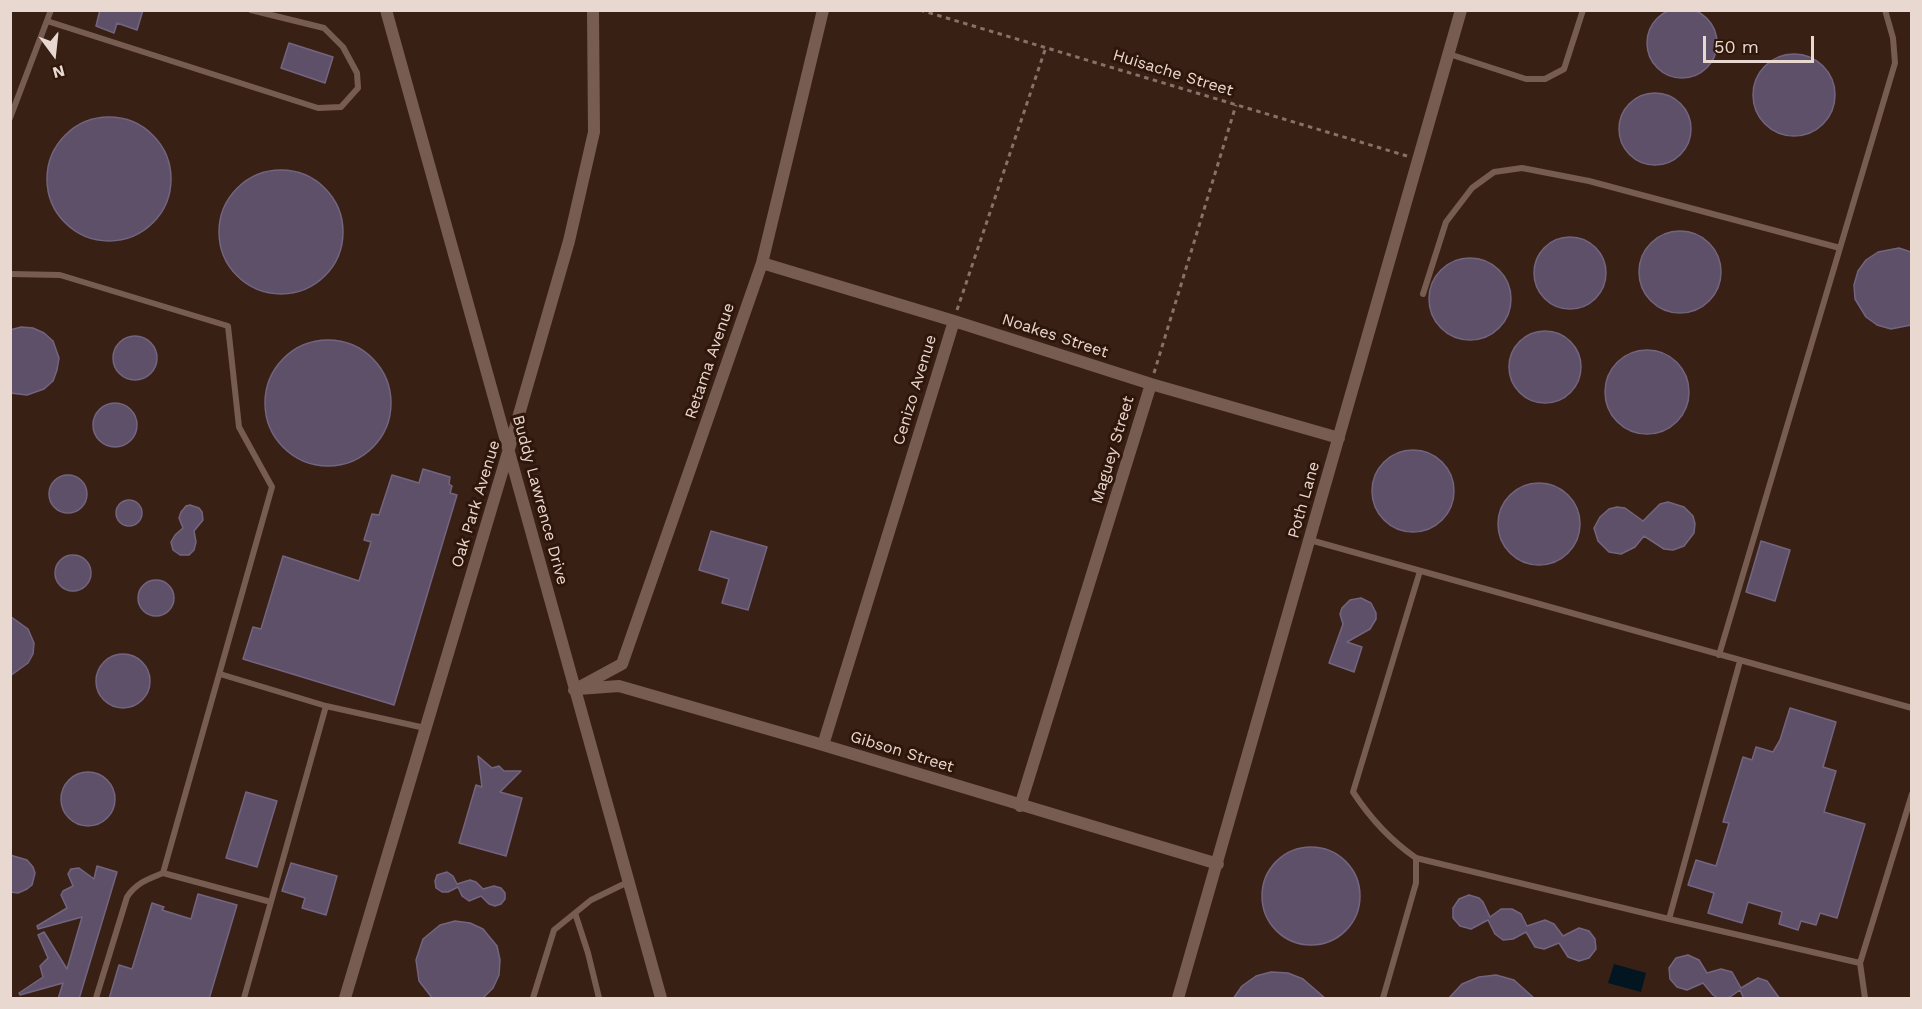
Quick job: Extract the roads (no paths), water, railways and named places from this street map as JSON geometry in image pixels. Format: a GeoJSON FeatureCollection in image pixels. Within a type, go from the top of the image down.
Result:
{"type":"FeatureCollection","features":[{"type":"Feature","properties":{"kind":"street","name":"Buddy Lawrence Drive"},"geometry":{"type":"LineString","coordinates":[[386,10],[661,999]]}},
{"type":"Feature","properties":{"kind":"street","name":"Oak Park Avenue"},"geometry":{"type":"LineString","coordinates":[[345,999],[569,241],[594,132],[593,10]]}},
{"type":"Feature","properties":{"kind":"street","name":"Retama Avenue"},"geometry":{"type":"LineString","coordinates":[[574,690],[622,664],[762,263],[823,10]]}},
{"type":"Feature","properties":{"kind":"street","name":"Poth Lane"},"geometry":{"type":"LineString","coordinates":[[1178,999],[1461,10]]}},
{"type":"Feature","properties":{"kind":"street","name":"Noakes Street"},"geometry":{"type":"LineString","coordinates":[[762,263],[1151,384],[1339,438]]}},
{"type":"Feature","properties":{"kind":"street","name":"Cenizo Avenue"},"geometry":{"type":"LineString","coordinates":[[823,745],[954,321]]}},
{"type":"Feature","properties":{"kind":"street","name":"Maguey Street"},"geometry":{"type":"LineString","coordinates":[[1020,806],[1151,384]]}},
{"type":"Feature","properties":{"kind":"street","name":"Gibson Street"},"geometry":{"type":"LineString","coordinates":[[574,690],[619,686],[1218,864]]}},
{"type":"Feature","properties":{"kind":"lane"},"geometry":{"type":"LineString","coordinates":[[10,118],[51,10]]}},
{"type":"Feature","properties":{"kind":"lane"},"geometry":{"type":"LineString","coordinates":[[47,21],[318,108],[341,107],[358,88],[357,73],[343,47],[324,28],[251,10]]}},
{"type":"Feature","properties":{"kind":"lane"},"geometry":{"type":"LineString","coordinates":[[1449,54],[1526,79],[1546,79],[1564,69],[1583,10]]}},
{"type":"Feature","properties":{"kind":"lane"},"geometry":{"type":"LineString","coordinates":[[1719,655],[1895,63],[1893,38],[1886,10]]}},
{"type":"Feature","properties":{"kind":"lane"},"geometry":{"type":"LineString","coordinates":[[1423,294],[1446,222],[1472,188],[1494,172],[1522,168],[1588,182],[1840,248]]}},
{"type":"Feature","properties":{"kind":"lane"},"geometry":{"type":"LineString","coordinates":[[10,273],[60,275],[228,326],[239,427],[272,487],[164,873]]}},
{"type":"Feature","properties":{"kind":"lane"},"geometry":{"type":"LineString","coordinates":[[1310,540],[1911,708]]}},
{"type":"Feature","properties":{"kind":"lane"},"geometry":{"type":"LineString","coordinates":[[1420,571],[1353,792],[1396,844],[1416,858],[1860,963]]}},
{"type":"Feature","properties":{"kind":"lane"},"geometry":{"type":"LineString","coordinates":[[1669,919],[1740,661]]}},
{"type":"Feature","properties":{"kind":"lane"},"geometry":{"type":"LineString","coordinates":[[220,674],[326,706],[426,728]]}},
{"type":"Feature","properties":{"kind":"lane"},"geometry":{"type":"LineString","coordinates":[[244,999],[326,706]]}},
{"type":"Feature","properties":{"kind":"lane"},"geometry":{"type":"LineString","coordinates":[[1865,999],[1860,963],[1911,794]]}},
{"type":"Feature","properties":{"kind":"lane"},"geometry":{"type":"LineString","coordinates":[[1383,999],[1416,883],[1416,858]]}},
{"type":"Feature","properties":{"kind":"lane"},"geometry":{"type":"LineString","coordinates":[[96,999],[127,897],[133,887],[145,880],[164,873],[272,902]]}},
{"type":"Feature","properties":{"kind":"lane"},"geometry":{"type":"LineString","coordinates":[[533,999],[554,930],[591,900],[628,882]]}},
{"type":"Feature","properties":{"kind":"lane"},"geometry":{"type":"LineString","coordinates":[[575,913],[599,999]]}},
{"type":"Feature","properties":{"kind":"water"},"geometry":{"type":"Polygon","coordinates":[[[1614,964],[1646,973],[1641,992],[1608,983],[1614,964]]]}}]}
